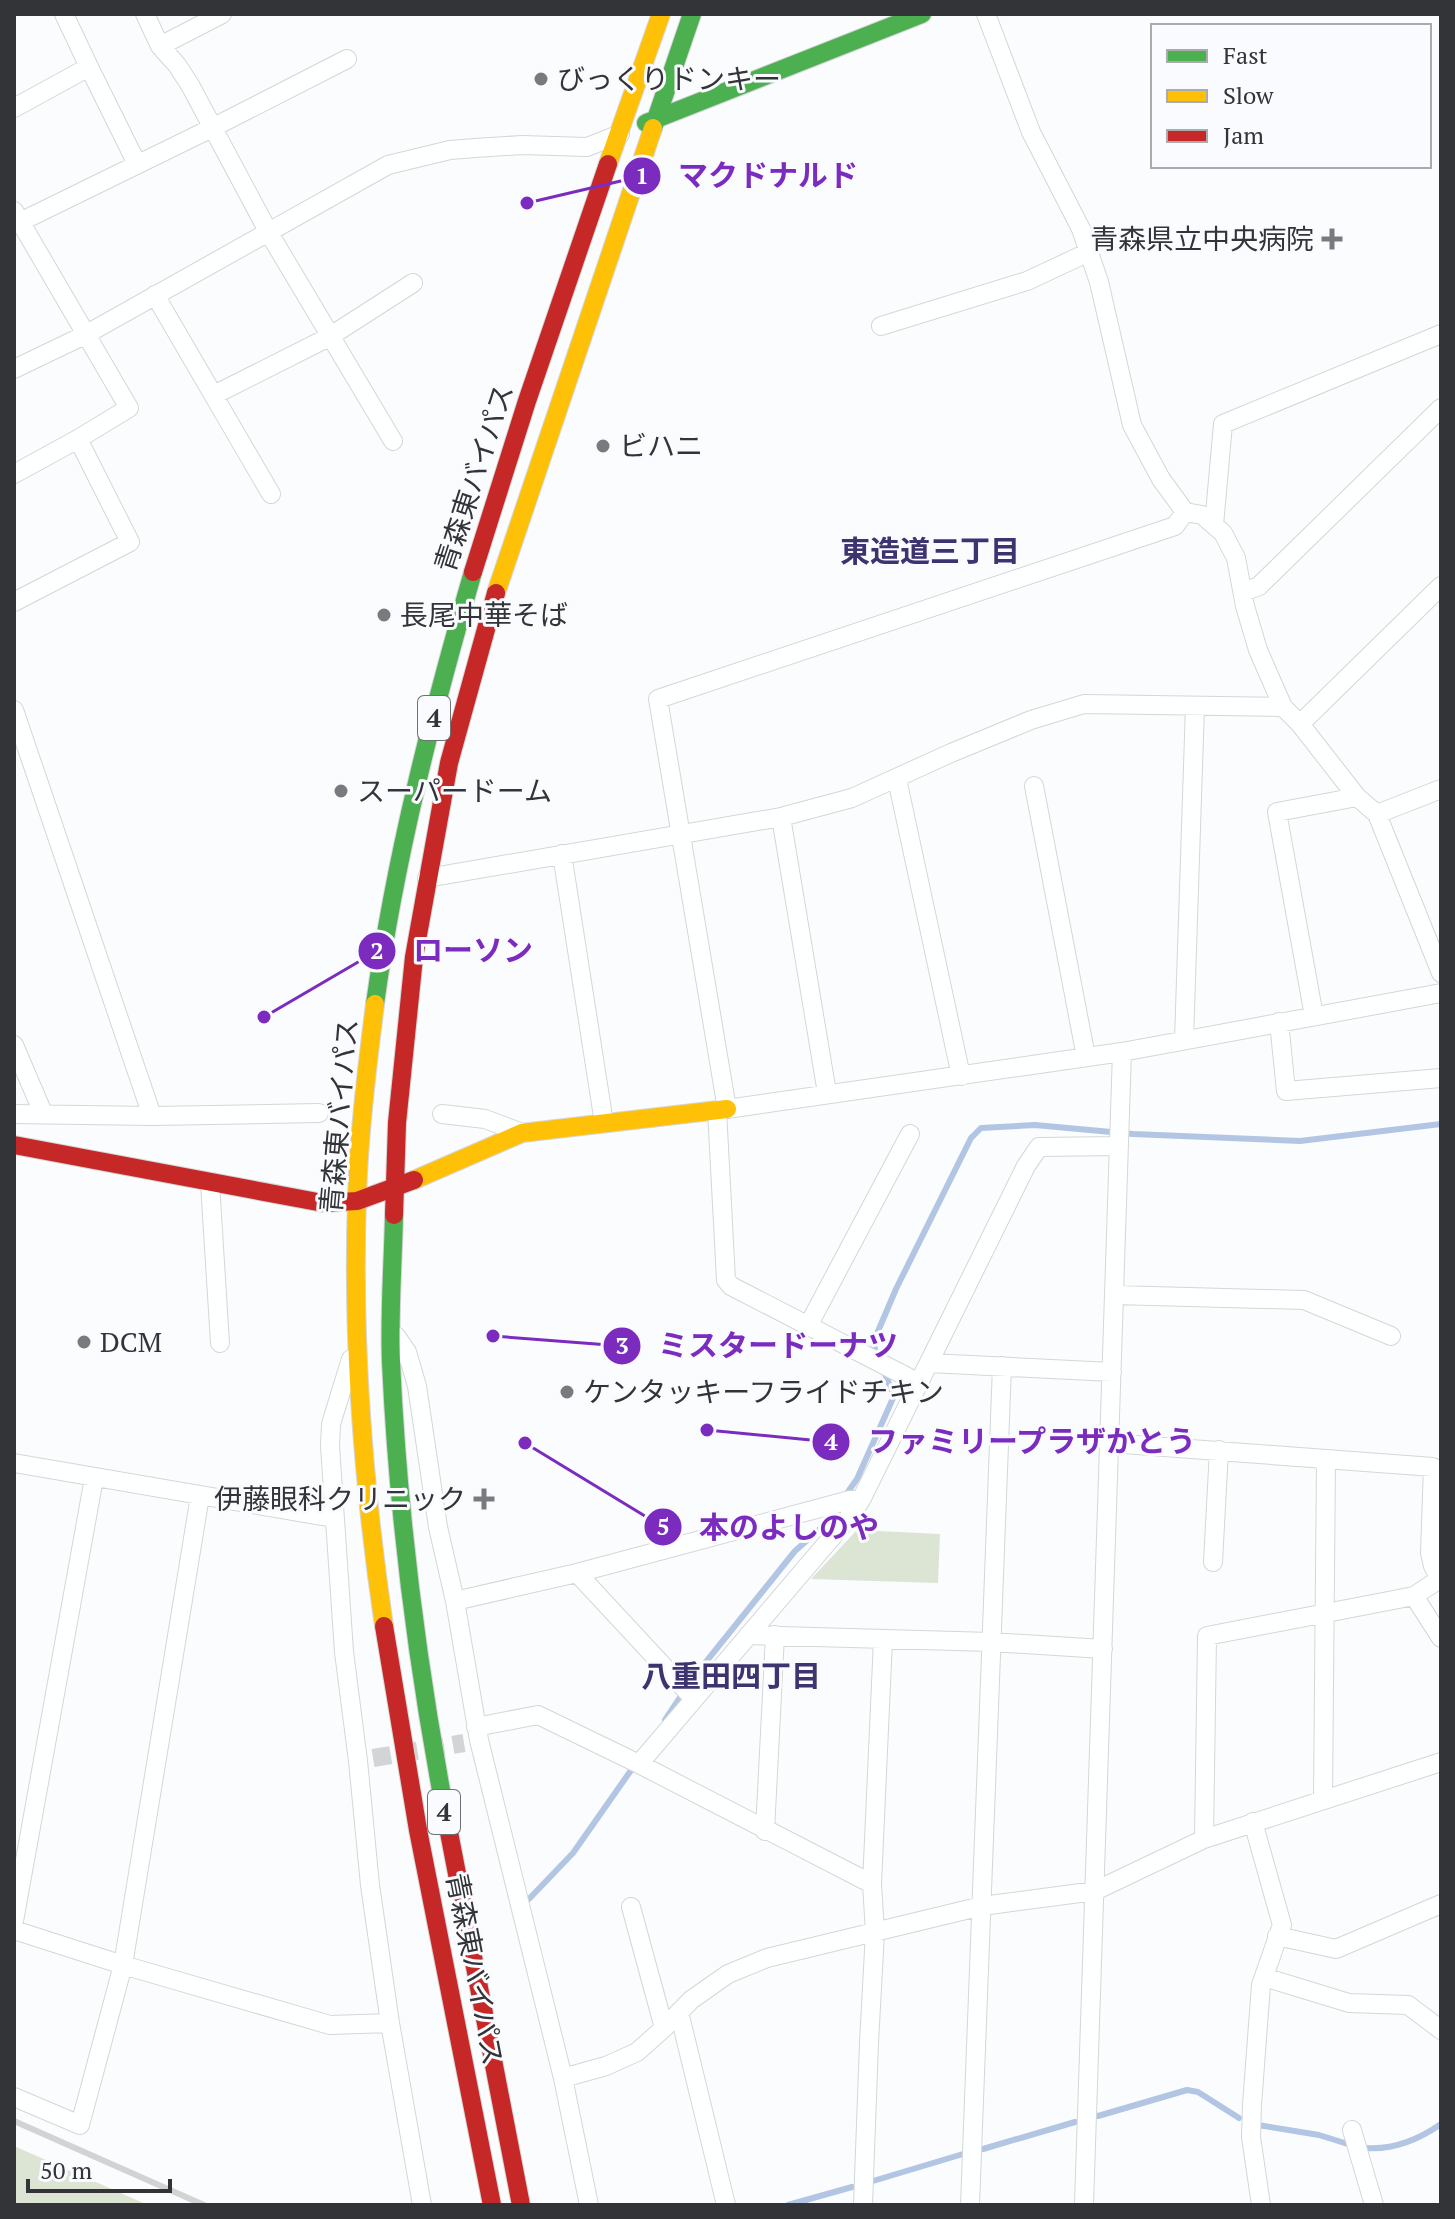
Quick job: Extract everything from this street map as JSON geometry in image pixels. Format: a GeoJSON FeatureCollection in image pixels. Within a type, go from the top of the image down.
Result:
{"type":"FeatureCollection","features":[{"type":"Feature","properties":{"kind":"main road","name":"青森東バイパス"},"geometry":{"type":"LineString","coordinates":[[492,2205],[402,1743],[372,1538],[357,1341],[357,1201],[362,1120],[393,896],[422,762],[458,622],[503,474],[661,14]]}},
{"type":"Feature","properties":{"kind":"main road","name":"青森東バイパス"},"geometry":{"type":"LineString","coordinates":[[521,2205],[431,1739],[403,1532],[391,1360],[397,1123],[414,957],[449,763],[491,608],[692,14]]}},
{"type":"Feature","properties":{"kind":"main road"},"geometry":{"type":"LineString","coordinates":[[620,134],[886,20],[922,14]]}},
{"type":"Feature","properties":{"kind":"main road"},"geometry":{"type":"LineString","coordinates":[[14,1145],[323,1203],[357,1201],[394,1188],[522,1133],[722,1110]]}},
{"type":"Feature","properties":{"kind":"street"},"geometry":{"type":"LineString","coordinates":[[64,14],[137,164]]}},
{"type":"Feature","properties":{"kind":"street"},"geometry":{"type":"LineString","coordinates":[[145,14],[160,46],[190,85],[269,233],[393,441]]}},
{"type":"Feature","properties":{"kind":"street"},"geometry":{"type":"LineString","coordinates":[[160,46],[222,14]]}},
{"type":"Feature","properties":{"kind":"street"},"geometry":{"type":"LineString","coordinates":[[986,14],[1031,132],[1081,229],[1099,282],[1132,425],[1161,479],[1185,512],[1202,515],[1223,533],[1236,558],[1258,650],[1283,707],[1357,797],[1377,814],[1441,973]]}},
{"type":"Feature","properties":{"kind":"street"},"geometry":{"type":"LineString","coordinates":[[14,474],[129,408],[17,216],[137,164],[347,59]]}},
{"type":"Feature","properties":{"kind":"street"},"geometry":{"type":"LineString","coordinates":[[14,108],[89,67]]}},
{"type":"Feature","properties":{"kind":"street"},"geometry":{"type":"LineString","coordinates":[[14,369],[85,335],[388,165],[450,150],[522,145],[587,147],[620,134]]}},
{"type":"Feature","properties":{"kind":"street"},"geometry":{"type":"LineString","coordinates":[[881,326],[1027,281],[1089,252]]}},
{"type":"Feature","properties":{"kind":"street"},"geometry":{"type":"LineString","coordinates":[[214,395],[329,337],[413,283]]}},
{"type":"Feature","properties":{"kind":"street"},"geometry":{"type":"LineString","coordinates":[[155,295],[271,494]]}},
{"type":"Feature","properties":{"kind":"street"},"geometry":{"type":"LineString","coordinates":[[1214,525],[1223,424],[1441,334]]}},
{"type":"Feature","properties":{"kind":"street"},"geometry":{"type":"LineString","coordinates":[[1243,592],[1259,586],[1441,408]]}},
{"type":"Feature","properties":{"kind":"street"},"geometry":{"type":"LineString","coordinates":[[14,602],[130,542],[78,439]]}},
{"type":"Feature","properties":{"kind":"street"},"geometry":{"type":"LineString","coordinates":[[919,1383],[731,1286],[726,1280],[722,1110],[683,835],[658,699],[1175,526],[1185,512]]}},
{"type":"Feature","properties":{"kind":"street"},"geometry":{"type":"LineString","coordinates":[[1300,724],[1441,586]]}},
{"type":"Feature","properties":{"kind":"street"},"geometry":{"type":"LineString","coordinates":[[427,878],[781,817],[852,798],[1031,720],[1084,704],[1283,707]]}},
{"type":"Feature","properties":{"kind":"street"},"geometry":{"type":"LineString","coordinates":[[1184,1040],[1195,706]]}},
{"type":"Feature","properties":{"kind":"street"},"geometry":{"type":"LineString","coordinates":[[14,710],[152,1116]]}},
{"type":"Feature","properties":{"kind":"street"},"geometry":{"type":"LineString","coordinates":[[897,779],[961,1076]]}},
{"type":"Feature","properties":{"kind":"street"},"geometry":{"type":"LineString","coordinates":[[1034,786],[1086,1057]]}},
{"type":"Feature","properties":{"kind":"street"},"geometry":{"type":"LineString","coordinates":[[1377,814],[1441,789]]}},
{"type":"Feature","properties":{"kind":"street"},"geometry":{"type":"LineString","coordinates":[[1314,1016],[1277,812],[1357,797]]}},
{"type":"Feature","properties":{"kind":"street"},"geometry":{"type":"LineString","coordinates":[[781,817],[827,1093]]}},
{"type":"Feature","properties":{"kind":"street"},"geometry":{"type":"LineString","coordinates":[[562,854],[604,1123]]}},
{"type":"Feature","properties":{"kind":"street"},"geometry":{"type":"LineString","coordinates":[[722,1110],[1122,1052],[1441,993]]}},
{"type":"Feature","properties":{"kind":"street"},"geometry":{"type":"LineString","coordinates":[[1279,1022],[1286,1091],[1441,1078]]}},
{"type":"Feature","properties":{"kind":"street"},"geometry":{"type":"LineString","coordinates":[[14,1045],[43,1113]]}},
{"type":"Feature","properties":{"kind":"street"},"geometry":{"type":"LineString","coordinates":[[1084,2205],[1122,1052]]}},
{"type":"Feature","properties":{"kind":"street"},"geometry":{"type":"LineString","coordinates":[[14,1114],[152,1116],[319,1113]]}},
{"type":"Feature","properties":{"kind":"street"},"geometry":{"type":"LineString","coordinates":[[442,1114],[485,1119],[522,1133]]}},
{"type":"Feature","properties":{"kind":"street"},"geometry":{"type":"LineString","coordinates":[[808,1326],[910,1134]]}},
{"type":"Feature","properties":{"kind":"street"},"geometry":{"type":"LineString","coordinates":[[639,1764],[861,1500],[1026,1166],[1039,1147],[1119,1146]]}},
{"type":"Feature","properties":{"kind":"street"},"geometry":{"type":"LineString","coordinates":[[210,1183],[220,1343]]}},
{"type":"Feature","properties":{"kind":"street"},"geometry":{"type":"LineString","coordinates":[[1114,1295],[1304,1300],[1391,1336]]}},
{"type":"Feature","properties":{"kind":"street"},"geometry":{"type":"LineString","coordinates":[[391,1327],[407,1352],[417,1386],[438,1527],[455,1601],[473,1737],[563,2078],[589,2205]]}},
{"type":"Feature","properties":{"kind":"street"},"geometry":{"type":"LineString","coordinates":[[357,1341],[331,1424],[344,1652],[365,1760],[370,1885],[422,2205]]}},
{"type":"Feature","properties":{"kind":"street"},"geometry":{"type":"LineString","coordinates":[[929,1363],[1112,1372]]}},
{"type":"Feature","properties":{"kind":"street"},"geometry":{"type":"LineString","coordinates":[[970,2205],[1002,1366]]}},
{"type":"Feature","properties":{"kind":"street"},"geometry":{"type":"LineString","coordinates":[[1110,1443],[1433,1467],[1430,1553],[1440,1579],[1414,1596],[1207,1636],[1204,1839]]}},
{"type":"Feature","properties":{"kind":"street"},"geometry":{"type":"LineString","coordinates":[[1213,1562],[1219,1450]]}},
{"type":"Feature","properties":{"kind":"street"},"geometry":{"type":"LineString","coordinates":[[1323,1799],[1326,1459]]}},
{"type":"Feature","properties":{"kind":"street"},"geometry":{"type":"LineString","coordinates":[[14,1463],[334,1518]]}},
{"type":"Feature","properties":{"kind":"street"},"geometry":{"type":"LineString","coordinates":[[14,1921],[94,1478]]}},
{"type":"Feature","properties":{"kind":"street"},"geometry":{"type":"LineString","coordinates":[[14,2097],[80,2125],[123,1965],[200,1496]]}},
{"type":"Feature","properties":{"kind":"street"},"geometry":{"type":"LineString","coordinates":[[455,1601],[577,1573],[850,1500],[861,1500]]}},
{"type":"Feature","properties":{"kind":"street"},"geometry":{"type":"LineString","coordinates":[[577,1573],[694,1699]]}},
{"type":"Feature","properties":{"kind":"street"},"geometry":{"type":"LineString","coordinates":[[1414,1596],[1441,1638]]}},
{"type":"Feature","properties":{"kind":"street"},"geometry":{"type":"LineString","coordinates":[[748,1635],[991,1642],[1103,1649]]}},
{"type":"Feature","properties":{"kind":"street"},"geometry":{"type":"LineString","coordinates":[[765,1831],[775,1635]]}},
{"type":"Feature","properties":{"kind":"street"},"geometry":{"type":"LineString","coordinates":[[863,2205],[883,1640]]}},
{"type":"Feature","properties":{"kind":"street"},"geometry":{"type":"LineString","coordinates":[[473,1737],[538,1715],[872,1884]]}},
{"type":"Feature","properties":{"kind":"street"},"geometry":{"type":"LineString","coordinates":[[563,2078],[606,2066],[637,2052],[691,2000],[728,1974],[767,1958],[982,1906],[1095,1891],[1204,1839],[1441,1762]]}},
{"type":"Feature","properties":{"kind":"street"},"geometry":{"type":"LineString","coordinates":[[1253,1822],[1282,1925],[1261,1985],[1251,2137],[1261,2205]]}},
{"type":"Feature","properties":{"kind":"street"},"geometry":{"type":"LineString","coordinates":[[1277,1936],[1336,1949],[1441,1904]]}},
{"type":"Feature","properties":{"kind":"street"},"geometry":{"type":"LineString","coordinates":[[631,1907],[664,2028]]}},
{"type":"Feature","properties":{"kind":"street"},"geometry":{"type":"LineString","coordinates":[[14,1930],[330,2025],[390,2023]]}},
{"type":"Feature","properties":{"kind":"street"},"geometry":{"type":"LineString","coordinates":[[1264,1977],[1349,2003],[1408,2005],[1441,2030]]}},
{"type":"Feature","properties":{"kind":"street"},"geometry":{"type":"LineString","coordinates":[[679,2012],[726,2205]]}},
{"type":"Feature","properties":{"kind":"street"},"geometry":{"type":"LineString","coordinates":[[1352,2130],[1374,2205]]}},
{"type":"Feature","properties":{"kind":"green space"},"geometry":{"type":"Polygon","coordinates":[[[857,1530],[940,1534],[938,1583],[811,1579],[857,1530]]]}},
{"type":"Feature","properties":{"kind":"green space"},"geometry":{"type":"Polygon","coordinates":[[[14,2146],[148,2205],[14,2205],[14,2146]]]}},
{"type":"Feature","properties":{"kind":"waterway"},"geometry":{"type":"LineString","coordinates":[[877,1355],[873,1343],[896,1289],[971,1138],[981,1128],[1035,1125],[1133,1134],[1300,1141],[1441,1124]]}},
{"type":"Feature","properties":{"kind":"waterway"},"geometry":{"type":"LineString","coordinates":[[845,1496],[857,1479],[894,1396],[883,1369]]}},
{"type":"Feature","properties":{"kind":"waterway"},"geometry":{"type":"LineString","coordinates":[[665,1720],[693,1678],[795,1551],[821,1528],[836,1509]]}},
{"type":"Feature","properties":{"kind":"waterway"},"geometry":{"type":"LineString","coordinates":[[529,1899],[573,1853],[634,1766]]}},
{"type":"Feature","properties":{"kind":"waterway"},"geometry":{"type":"LineString","coordinates":[[1098,2116],[1187,2090],[1198,2092],[1239,2118]]}},
{"type":"Feature","properties":{"kind":"waterway"},"geometry":{"type":"LineString","coordinates":[[983,2149],[1075,2122]]}},
{"type":"Feature","properties":{"kind":"waterway"},"geometry":{"type":"LineString","coordinates":[[1366,2148],[1405,2143],[1441,2124]]}},
{"type":"Feature","properties":{"kind":"waterway"},"geometry":{"type":"LineString","coordinates":[[1258,2125],[1319,2135],[1351,2145]]}},
{"type":"Feature","properties":{"kind":"waterway"},"geometry":{"type":"LineString","coordinates":[[873,2181],[963,2154]]}},
{"type":"Feature","properties":{"kind":"waterway"},"geometry":{"type":"LineString","coordinates":[[788,2205],[852,2187]]}},
{"type":"Feature","properties":{"kind":"tunnel"},"geometry":{"type":"LineString","coordinates":[[373,1758],[464,1743]]}},
{"type":"Feature","properties":{"kind":"railway"},"geometry":{"type":"LineString","coordinates":[[14,2121],[204,2205]]}},
{"type":"Feature","properties":{"kind":"traffic: fast"},"geometry":{"type":"LineString","coordinates":[[653,128],[692,14]]}},
{"type":"Feature","properties":{"kind":"traffic: fast"},"geometry":{"type":"LineString","coordinates":[[646,123],[922,14]]}},
{"type":"Feature","properties":{"kind":"traffic: fast"},"geometry":{"type":"LineString","coordinates":[[375,1004],[393,895],[416,786],[473,572]]}},
{"type":"Feature","properties":{"kind":"traffic: fast"},"geometry":{"type":"LineString","coordinates":[[394,1215],[391,1344],[399,1478],[418,1651],[447,1822]]}},
{"type":"Feature","properties":{"kind":"traffic: slow"},"geometry":{"type":"LineString","coordinates":[[608,164],[661,14]]}},
{"type":"Feature","properties":{"kind":"traffic: slow"},"geometry":{"type":"LineString","coordinates":[[496,593],[653,128]]}},
{"type":"Feature","properties":{"kind":"traffic: slow"},"geometry":{"type":"LineString","coordinates":[[375,1004],[360,1149],[356,1304],[365,1466],[384,1626]]}},
{"type":"Feature","properties":{"kind":"traffic: slow"},"geometry":{"type":"LineString","coordinates":[[414,1180],[522,1133],[727,1109]]}},
{"type":"Feature","properties":{"kind":"traffic: jam"},"geometry":{"type":"LineString","coordinates":[[473,572],[527,401],[608,164]]}},
{"type":"Feature","properties":{"kind":"traffic: jam"},"geometry":{"type":"LineString","coordinates":[[394,1215],[397,1123],[414,957],[449,763],[496,593]]}},
{"type":"Feature","properties":{"kind":"traffic: jam"},"geometry":{"type":"LineString","coordinates":[[14,1145],[323,1203],[357,1201],[414,1180]]}},
{"type":"Feature","properties":{"kind":"traffic: jam"},"geometry":{"type":"LineString","coordinates":[[384,1626],[418,1830],[492,2205]]}},
{"type":"Feature","properties":{"kind":"traffic: jam"},"geometry":{"type":"LineString","coordinates":[[447,1822],[521,2205]]}},
{"type":"Feature","properties":{"kind":"place","name":"びっくりドンキー"},"geometry":{"type":"Point","coordinates":[541,79]}},
{"type":"Feature","properties":{"kind":"place","name":"マクドナルド"},"geometry":{"type":"Point","coordinates":[527,203]}},
{"type":"Feature","properties":{"kind":"place","name":"青森県立中央病院"},"geometry":{"type":"Point","coordinates":[1332,239]}},
{"type":"Feature","properties":{"kind":"place","name":"ビハニ"},"geometry":{"type":"Point","coordinates":[603,446]}},
{"type":"Feature","properties":{"kind":"place","name":"長尾中華そば"},"geometry":{"type":"Point","coordinates":[384,615]}},
{"type":"Feature","properties":{"kind":"place","name":"スーパードーム"},"geometry":{"type":"Point","coordinates":[341,791]}},
{"type":"Feature","properties":{"kind":"place","name":"ローソン"},"geometry":{"type":"Point","coordinates":[264,1017]}},
{"type":"Feature","properties":{"kind":"place","name":"ミスタードーナツ"},"geometry":{"type":"Point","coordinates":[493,1336]}},
{"type":"Feature","properties":{"kind":"place","name":"DCM"},"geometry":{"type":"Point","coordinates":[84,1342]}},
{"type":"Feature","properties":{"kind":"place","name":"ケンタッキーフライドチキン"},"geometry":{"type":"Point","coordinates":[567,1392]}},
{"type":"Feature","properties":{"kind":"place","name":"ファミリープラザかとう"},"geometry":{"type":"Point","coordinates":[707,1430]}},
{"type":"Feature","properties":{"kind":"place","name":"本のよしのや"},"geometry":{"type":"Point","coordinates":[525,1443]}},
{"type":"Feature","properties":{"kind":"place","name":"伊藤眼科クリニック"},"geometry":{"type":"Point","coordinates":[484,1499]}},
{"type":"Feature","properties":{"kind":"district","name":"東造道三丁目"},"geometry":{"type":"Point","coordinates":[930,552]}},
{"type":"Feature","properties":{"kind":"district","name":"八重田四丁目"},"geometry":{"type":"Point","coordinates":[731,1677]}}]}
